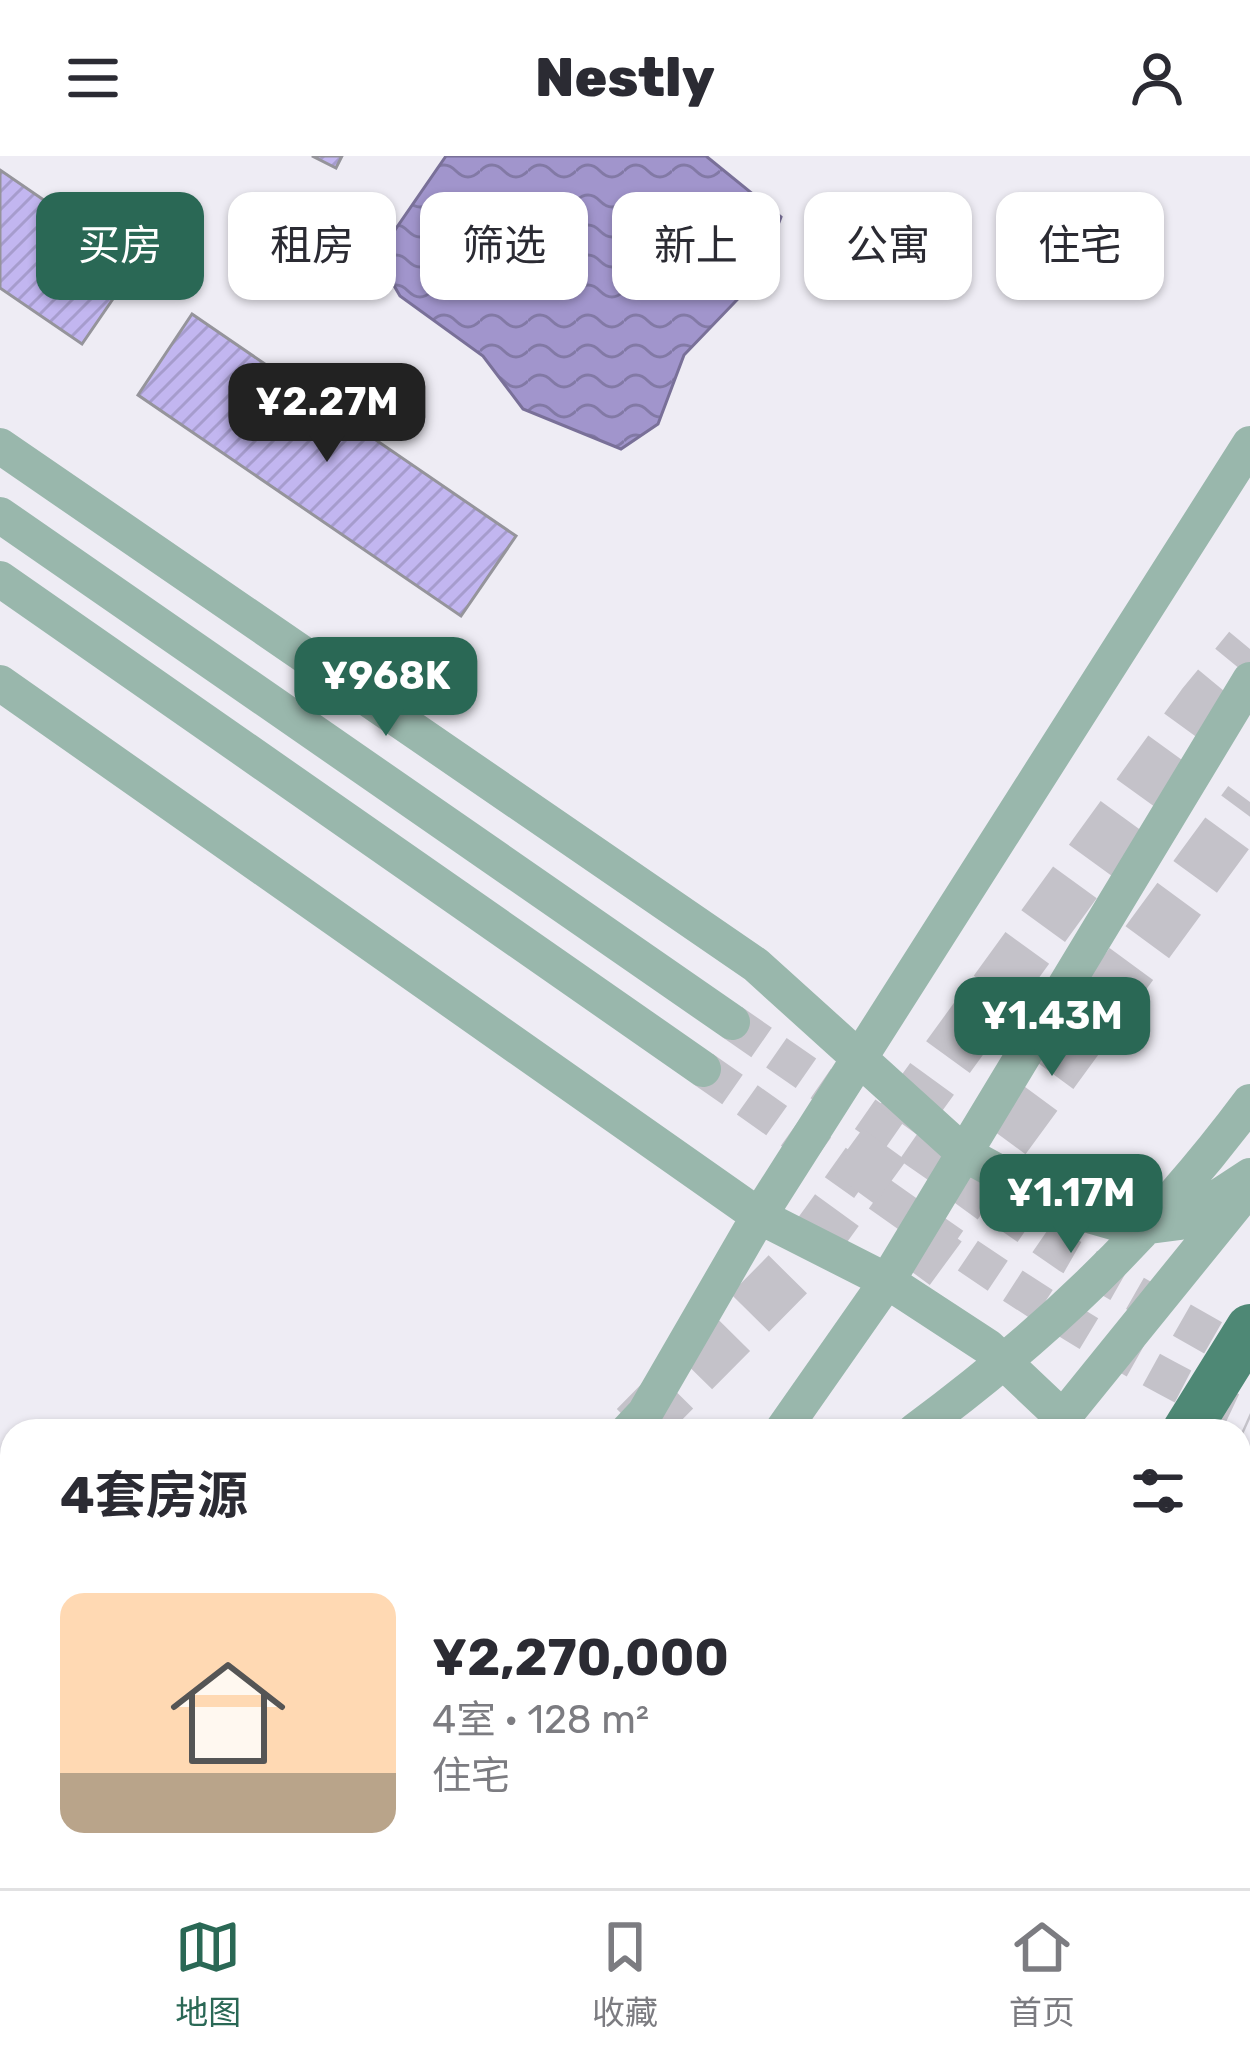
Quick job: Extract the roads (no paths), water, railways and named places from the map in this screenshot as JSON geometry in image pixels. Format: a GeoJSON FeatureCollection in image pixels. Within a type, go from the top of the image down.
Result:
{"type":"FeatureCollection","features":[{"type":"Feature","properties":{"kind":"main road"},"geometry":{"type":"LineString","coordinates":[[1193,1419],[1250,1328]]}},
{"type":"Feature","properties":{"kind":"street"},"geometry":{"type":"LineString","coordinates":[[639,1419],[860,1054],[1250,444]]}},
{"type":"Feature","properties":{"kind":"street"},"geometry":{"type":"LineString","coordinates":[[0,446],[756,965],[860,1054],[965,1154],[1064,1208],[1134,1228],[1180,1222],[1250,1176]]}},
{"type":"Feature","properties":{"kind":"street"},"geometry":{"type":"LineString","coordinates":[[0,514],[731,1022]]}},
{"type":"Feature","properties":{"kind":"street"},"geometry":{"type":"LineString","coordinates":[[0,579],[703,1069]]}},
{"type":"Feature","properties":{"kind":"street"},"geometry":{"type":"LineString","coordinates":[[790,1419],[887,1282],[1250,680]]}},
{"type":"Feature","properties":{"kind":"street"},"geometry":{"type":"LineString","coordinates":[[0,683],[759,1216],[887,1282],[988,1347],[1053,1419]]}},
{"type":"Feature","properties":{"kind":"street"},"geometry":{"type":"LineString","coordinates":[[1134,1228],[1200,1158],[1250,1084]]}},
{"type":"Feature","properties":{"kind":"street"},"geometry":{"type":"LineString","coordinates":[[931,1419],[1040,1335],[1090,1288],[1179,1196],[1250,1102]]}},
{"type":"Feature","properties":{"kind":"street"},"geometry":{"type":"LineString","coordinates":[[1061,1419],[1250,1187]]}},
{"type":"Feature","properties":{"kind":"water"},"geometry":{"type":"Polygon","coordinates":[[[446,156],[706,156],[750,192],[612,192],[612,300],[737,300],[684,355],[658,424],[621,449],[523,409],[483,356],[396,289],[396,228],[420,194],[420,300],[588,300],[588,192],[421,192],[446,156]]]}},
{"type":"Feature","properties":{"kind":"tunnel"},"geometry":{"type":"LineString","coordinates":[[645,1419],[797,1265],[1203,706],[1250,649]]}},
{"type":"Feature","properties":{"kind":"tunnel"},"geometry":{"type":"LineString","coordinates":[[908,1269],[1250,802]]}},
{"type":"Feature","properties":{"kind":"tunnel"},"geometry":{"type":"LineString","coordinates":[[732,1022],[1068,1255],[1250,1359]]}},
{"type":"Feature","properties":{"kind":"tunnel"},"geometry":{"type":"LineString","coordinates":[[703,1069],[1037,1301],[1106,1344],[1250,1419]]}}]}
